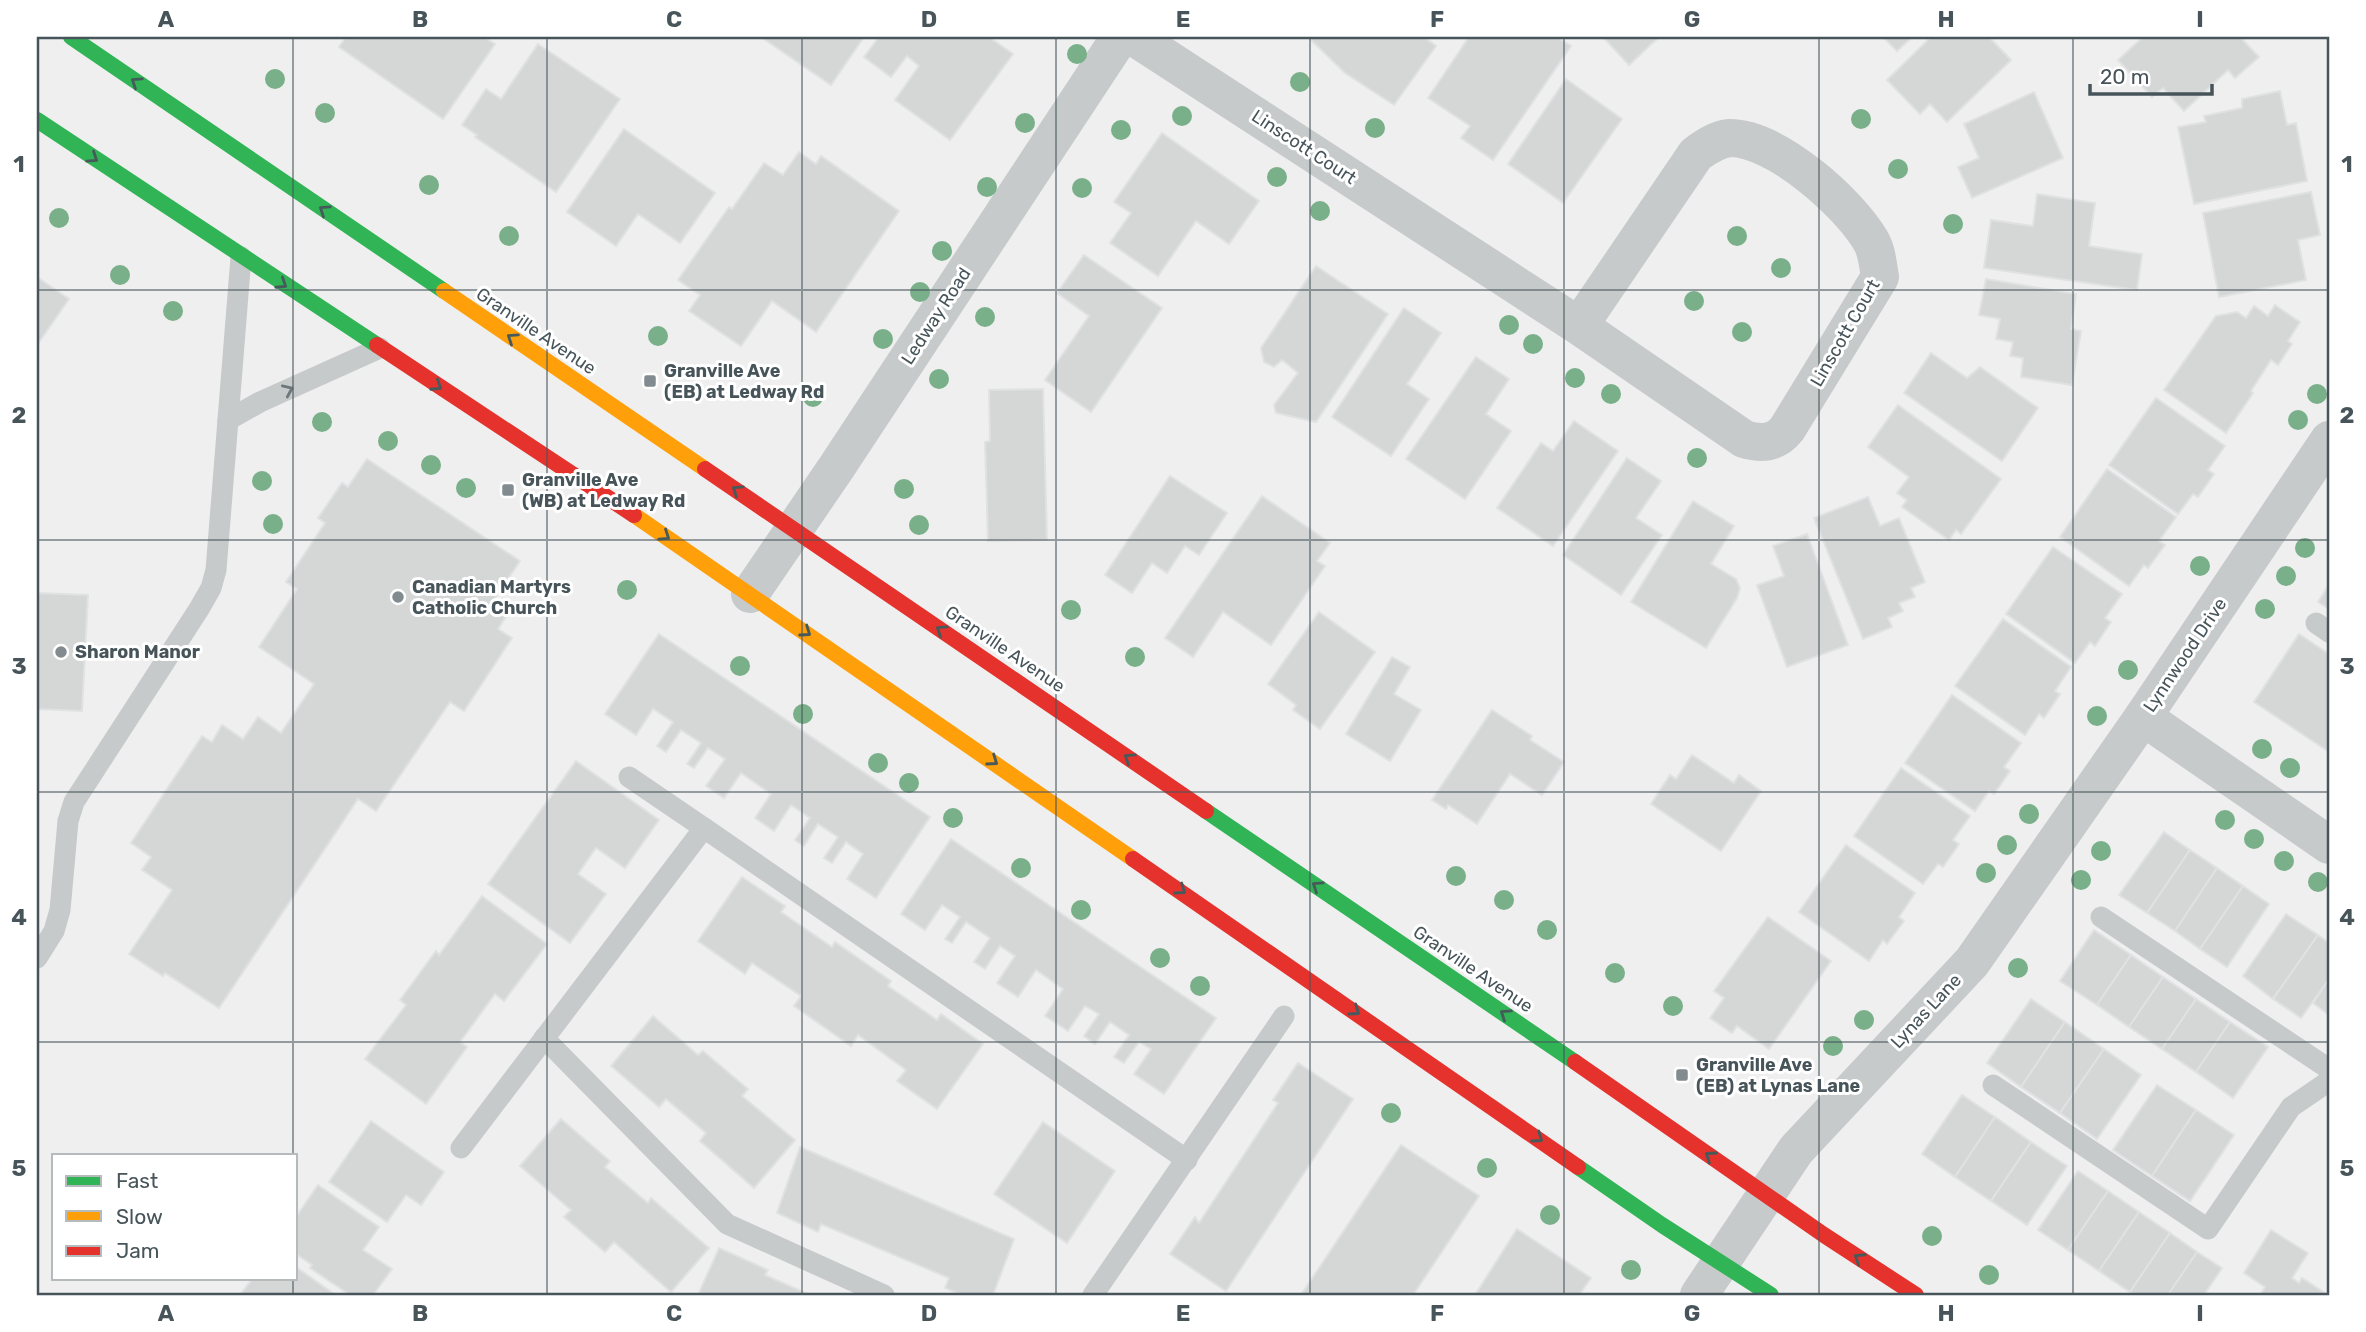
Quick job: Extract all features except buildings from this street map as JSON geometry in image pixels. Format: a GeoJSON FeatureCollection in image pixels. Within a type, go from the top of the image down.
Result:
{"type":"FeatureCollection","features":[{"type":"Feature","properties":{"kind":"main road","name":"Granville Avenue"},"geometry":{"type":"LineString","coordinates":[[71,37],[1916,1295]]}},
{"type":"Feature","properties":{"kind":"main road"},"geometry":{"type":"LineString","coordinates":[[37,120],[750,594],[1720,1264],[1770,1295]]}},
{"type":"Feature","properties":{"kind":"street","name":"Ledway Road"},"geometry":{"type":"LineString","coordinates":[[750,594],[1120,37]]}},
{"type":"Feature","properties":{"kind":"street","name":"Linscott Court"},"geometry":{"type":"LineString","coordinates":[[1134,37],[1578,326],[1744,439],[1758,443],[1767,443],[1781,437],[1787,429],[1880,277],[1873,244],[1856,218],[1824,186],[1768,148],[1728,138],[1710,144],[1696,154],[1578,326]]}},
{"type":"Feature","properties":{"kind":"street","name":"Lynnwood Drive"},"geometry":{"type":"LineString","coordinates":[[2329,440],[2143,717],[2329,845]]}},
{"type":"Feature","properties":{"kind":"street","name":"Lynas Lane"},"geometry":{"type":"LineString","coordinates":[[1699,1295],[1796,1150],[1972,962],[2143,717]]}},
{"type":"Feature","properties":{"kind":"lane"},"geometry":{"type":"LineString","coordinates":[[37,958],[54,931],[60,910],[68,821],[74,802],[211,588],[216,570],[241,257]]}},
{"type":"Feature","properties":{"kind":"lane"},"geometry":{"type":"LineString","coordinates":[[228,420],[260,402],[380,348]]}},
{"type":"Feature","properties":{"kind":"lane"},"geometry":{"type":"LineString","coordinates":[[629,777],[1186,1160]]}},
{"type":"Feature","properties":{"kind":"lane"},"geometry":{"type":"LineString","coordinates":[[461,1149],[704,828]]}},
{"type":"Feature","properties":{"kind":"lane"},"geometry":{"type":"LineString","coordinates":[[2101,917],[2329,1069]]}},
{"type":"Feature","properties":{"kind":"lane"},"geometry":{"type":"LineString","coordinates":[[1101,1293],[1186,1160],[1284,1016]]}},
{"type":"Feature","properties":{"kind":"lane"},"geometry":{"type":"LineString","coordinates":[[544,1038],[727,1224],[884,1295]]}},
{"type":"Feature","properties":{"kind":"lane"},"geometry":{"type":"LineString","coordinates":[[1993,1085],[2208,1229],[2291,1107],[2329,1081]]}},
{"type":"Feature","properties":{"kind":"traffic: fast"},"geometry":{"type":"LineString","coordinates":[[71,37],[444,291]]}},
{"type":"Feature","properties":{"kind":"traffic: fast"},"geometry":{"type":"LineString","coordinates":[[37,120],[377,345]]}},
{"type":"Feature","properties":{"kind":"traffic: fast"},"geometry":{"type":"LineString","coordinates":[[1206,811],[1575,1062]]}},
{"type":"Feature","properties":{"kind":"traffic: fast"},"geometry":{"type":"LineString","coordinates":[[1578,1167],[1771,1295]]}},
{"type":"Feature","properties":{"kind":"traffic: slow"},"geometry":{"type":"LineString","coordinates":[[444,291],[705,469]]}},
{"type":"Feature","properties":{"kind":"traffic: slow"},"geometry":{"type":"LineString","coordinates":[[634,515],[1133,859]]}},
{"type":"Feature","properties":{"kind":"traffic: jam"},"geometry":{"type":"LineString","coordinates":[[377,345],[634,515]]}},
{"type":"Feature","properties":{"kind":"traffic: jam"},"geometry":{"type":"LineString","coordinates":[[705,469],[1206,811]]}},
{"type":"Feature","properties":{"kind":"traffic: jam"},"geometry":{"type":"LineString","coordinates":[[1133,859],[1578,1167]]}},
{"type":"Feature","properties":{"kind":"traffic: jam"},"geometry":{"type":"LineString","coordinates":[[1575,1062],[1824,1235],[1916,1295]]}},
{"type":"Feature","properties":{"kind":"place","name":"Granville Ave (EB) at Ledway Rd"},"geometry":{"type":"Point","coordinates":[650,381]}},
{"type":"Feature","properties":{"kind":"place","name":"Granville Ave (WB) at Ledway Rd"},"geometry":{"type":"Point","coordinates":[508,490]}},
{"type":"Feature","properties":{"kind":"place","name":"Canadian Martyrs Catholic Church"},"geometry":{"type":"Point","coordinates":[398,597]}},
{"type":"Feature","properties":{"kind":"place","name":"Sharon Manor"},"geometry":{"type":"Point","coordinates":[61,652]}},
{"type":"Feature","properties":{"kind":"place","name":"Granville Ave (EB) at Lynas Lane"},"geometry":{"type":"Point","coordinates":[1682,1075]}}]}
